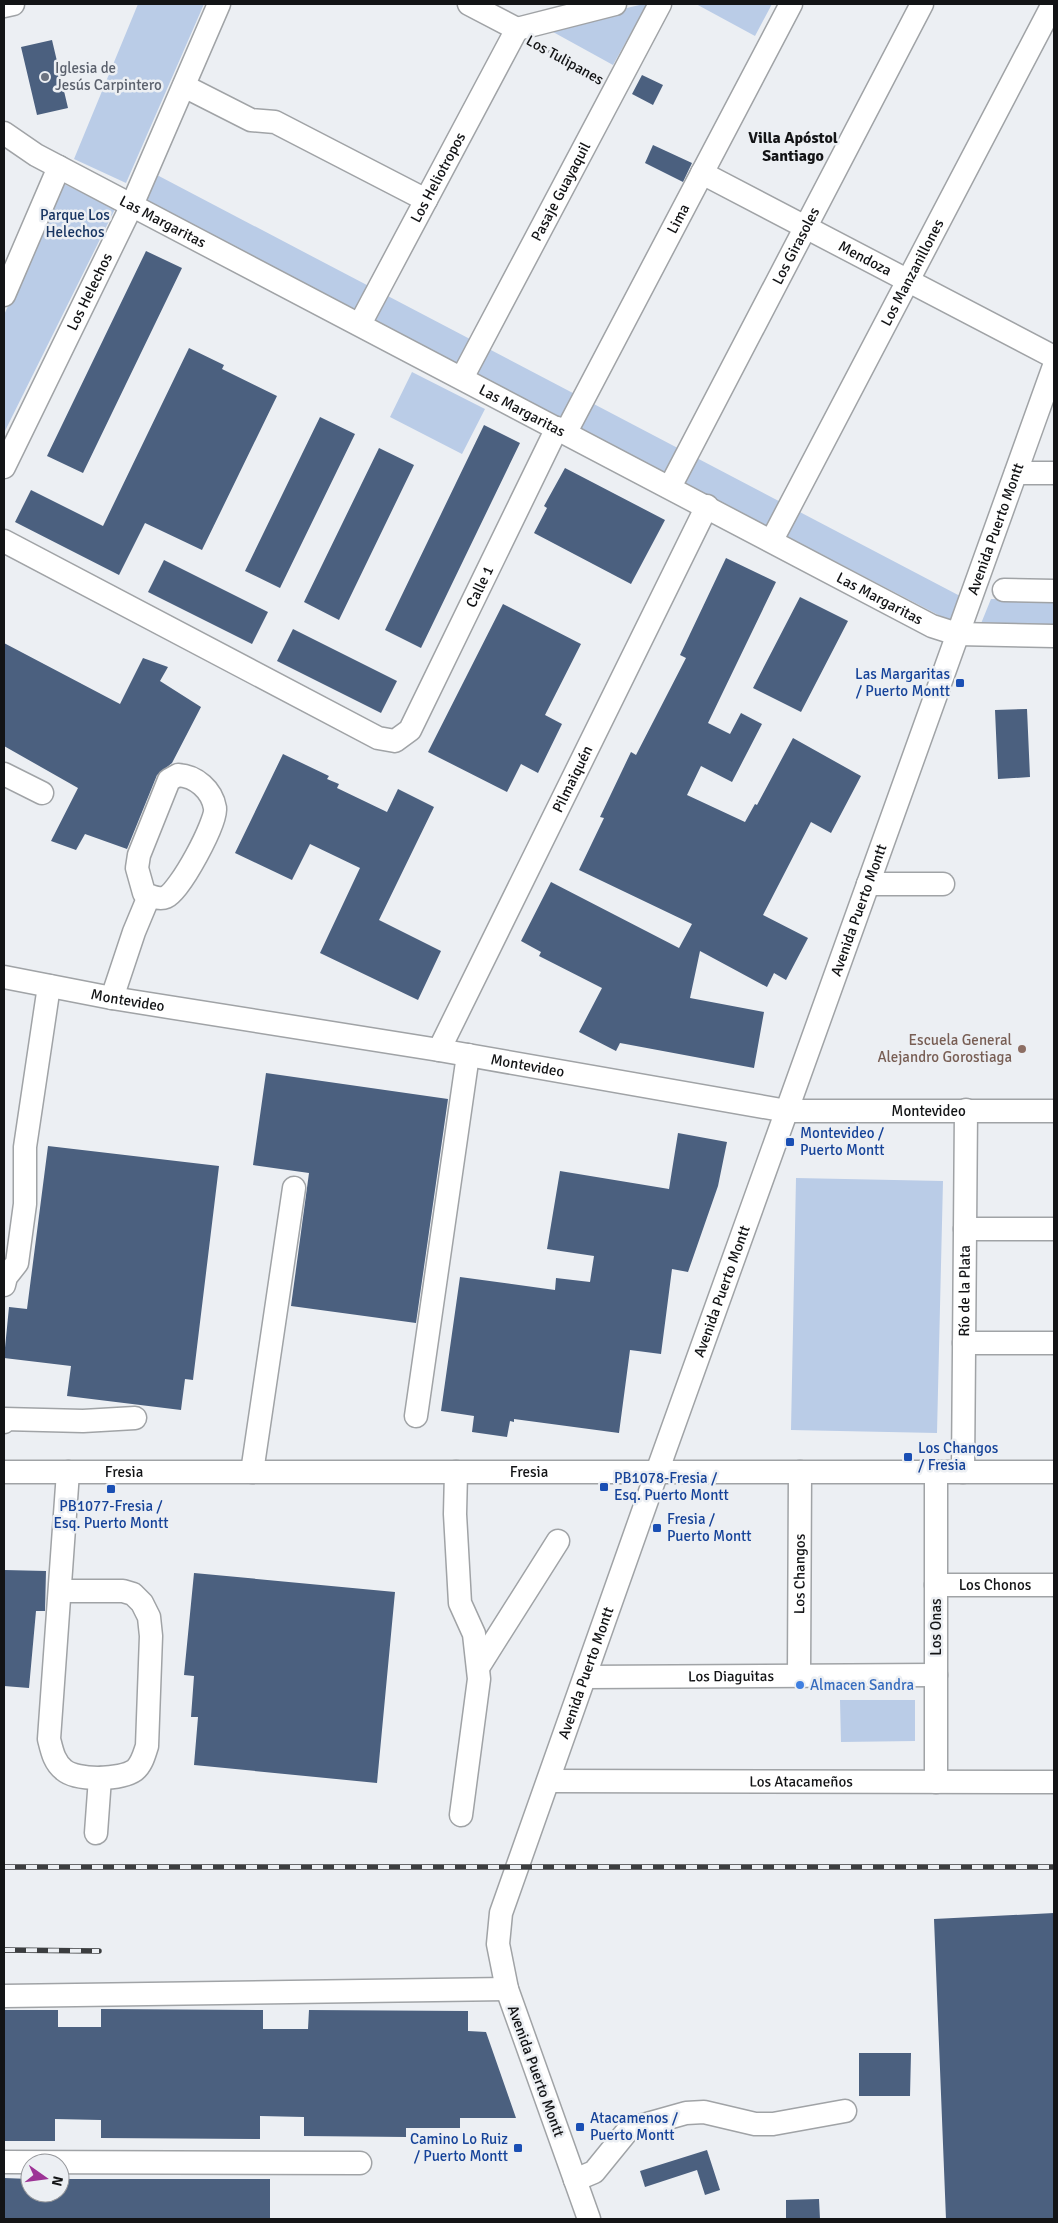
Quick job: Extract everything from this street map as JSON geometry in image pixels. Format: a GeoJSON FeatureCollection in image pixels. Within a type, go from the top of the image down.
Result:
{"type":"FeatureCollection","features":[{"type":"Feature","properties":{"kind":"street"},"geometry":{"type":"LineString","coordinates":[[4,6],[13,4]]}},
{"type":"Feature","properties":{"kind":"street","name":"Los Helechos"},"geometry":{"type":"LineString","coordinates":[[4,467],[132,205],[219,4]]}},
{"type":"Feature","properties":{"kind":"street","name":"Los Tulipanes"},"geometry":{"type":"LineString","coordinates":[[469,4],[517,30],[615,4]]}},
{"type":"Feature","properties":{"kind":"street","name":"Pasaje Guayaquil"},"geometry":{"type":"LineString","coordinates":[[462,378],[660,4]]}},
{"type":"Feature","properties":{"kind":"street","name":"Lima"},"geometry":{"type":"LineString","coordinates":[[561,430],[702,173],[791,4]]}},
{"type":"Feature","properties":{"kind":"street","name":"Los Girasoles"},"geometry":{"type":"LineString","coordinates":[[670,487],[922,4]]}},
{"type":"Feature","properties":{"kind":"street","name":"Los Manzanillones"},"geometry":{"type":"LineString","coordinates":[[772,540],[1053,4]]}},
{"type":"Feature","properties":{"kind":"street","name":"Los Heliotropos"},"geometry":{"type":"LineString","coordinates":[[360,324],[517,30]]}},
{"type":"Feature","properties":{"kind":"street"},"geometry":{"type":"LineString","coordinates":[[184,86],[251,120],[275,122],[426,200]]}},
{"type":"Feature","properties":{"kind":"street","name":"Las Margaritas"},"geometry":{"type":"LineString","coordinates":[[4,133],[22,148],[772,540],[932,626],[957,634],[1054,636]]}},
{"type":"Feature","properties":{"kind":"street"},"geometry":{"type":"LineString","coordinates":[[4,295],[59,167]]}},
{"type":"Feature","properties":{"kind":"street","name":"Mendoza"},"geometry":{"type":"LineString","coordinates":[[702,173],[1054,356]]}},
{"type":"Feature","properties":{"kind":"street","name":"Avenida Puerto Montt"},"geometry":{"type":"LineString","coordinates":[[589,2219],[507,1989],[498,1944],[501,1913],[786,1111],[1054,366]]}},
{"type":"Feature","properties":{"kind":"street","name":"Calle 1"},"geometry":{"type":"LineString","coordinates":[[4,541],[378,738],[395,741],[410,730],[561,430]]}},
{"type":"Feature","properties":{"kind":"street"},"geometry":{"type":"LineString","coordinates":[[1016,473],[1054,473]]}},
{"type":"Feature","properties":{"kind":"street","name":"Pilmaiquén"},"geometry":{"type":"LineString","coordinates":[[439,1050],[707,506]]}},
{"type":"Feature","properties":{"kind":"street"},"geometry":{"type":"LineString","coordinates":[[1004,590],[1054,590]]}},
{"type":"Feature","properties":{"kind":"street"},"geometry":{"type":"LineString","coordinates":[[4,774],[42,793]]}},
{"type":"Feature","properties":{"kind":"street"},"geometry":{"type":"LineString","coordinates":[[178,775],[187,775],[203,785],[211,795],[216,810],[213,821],[183,880],[174,891],[165,898],[149,896],[144,893],[139,880],[137,868],[140,855],[169,780],[178,775]]}},
{"type":"Feature","properties":{"kind":"street"},"geometry":{"type":"LineString","coordinates":[[868,884],[943,884]]}},
{"type":"Feature","properties":{"kind":"street"},"geometry":{"type":"LineString","coordinates":[[112,998],[134,932],[149,896]]}},
{"type":"Feature","properties":{"kind":"street","name":"Montevideo"},"geometry":{"type":"LineString","coordinates":[[4,977],[112,998],[439,1050],[786,1111],[1054,1111]]}},
{"type":"Feature","properties":{"kind":"street"},"geometry":{"type":"LineString","coordinates":[[4,1285],[6,1276],[17,1263],[25,1204],[25,1147],[49,986]]}},
{"type":"Feature","properties":{"kind":"street"},"geometry":{"type":"LineString","coordinates":[[416,1416],[468,1055]]}},
{"type":"Feature","properties":{"kind":"street","name":"Río de la Plata"},"geometry":{"type":"LineString","coordinates":[[963,1472],[966,1110]]}},
{"type":"Feature","properties":{"kind":"street"},"geometry":{"type":"LineString","coordinates":[[252,1472],[294,1188]]}},
{"type":"Feature","properties":{"kind":"street"},"geometry":{"type":"LineString","coordinates":[[965,1229],[1054,1229]]}},
{"type":"Feature","properties":{"kind":"street"},"geometry":{"type":"LineString","coordinates":[[964,1343],[1054,1343]]}},
{"type":"Feature","properties":{"kind":"street"},"geometry":{"type":"LineString","coordinates":[[4,1419],[83,1421],[135,1418]]}},
{"type":"Feature","properties":{"kind":"street","name":"Fresia"},"geometry":{"type":"LineString","coordinates":[[4,1472],[1054,1472]]}},
{"type":"Feature","properties":{"kind":"street"},"geometry":{"type":"LineString","coordinates":[[61,1590],[123,1591],[133,1594],[142,1603],[149,1617],[151,1636],[147,1746],[142,1761],[136,1769],[124,1776],[100,1778],[65,1772],[54,1760],[50,1739],[68,1472]]}},
{"type":"Feature","properties":{"kind":"street"},"geometry":{"type":"LineString","coordinates":[[456,1472],[460,1602],[474,1634],[480,1678],[461,1815]]}},
{"type":"Feature","properties":{"kind":"street","name":"Los Changos"},"geometry":{"type":"LineString","coordinates":[[800,1472],[800,1676]]}},
{"type":"Feature","properties":{"kind":"street","name":"Los Onas"},"geometry":{"type":"LineString","coordinates":[[936,1472],[936,1782]]}},
{"type":"Feature","properties":{"kind":"street"},"geometry":{"type":"LineString","coordinates":[[479,1666],[558,1541]]}},
{"type":"Feature","properties":{"kind":"street","name":"Los Chonos"},"geometry":{"type":"LineString","coordinates":[[936,1585],[1054,1585]]}},
{"type":"Feature","properties":{"kind":"street","name":"Los Diaguitas"},"geometry":{"type":"LineString","coordinates":[[585,1677],[936,1675]]}},
{"type":"Feature","properties":{"kind":"street"},"geometry":{"type":"LineString","coordinates":[[96,1834],[100,1778]]}},
{"type":"Feature","properties":{"kind":"street","name":"Los Atacameños"},"geometry":{"type":"LineString","coordinates":[[549,1781],[1054,1782]]}},
{"type":"Feature","properties":{"kind":"street"},"geometry":{"type":"LineString","coordinates":[[4,1996],[507,1989]]}},
{"type":"Feature","properties":{"kind":"street"},"geometry":{"type":"LineString","coordinates":[[575,2180],[594,2172],[629,2129],[686,2113],[704,2112],[755,2124],[773,2124],[845,2111]]}},
{"type":"Feature","properties":{"kind":"street"},"geometry":{"type":"LineString","coordinates":[[4,2162],[360,2163]]}},
{"type":"Feature","properties":{"kind":"path","name":"Los Tulipanes"},"geometry":{"type":"LineString","coordinates":[[517,30],[524,39],[616,87]]}},
{"type":"Feature","properties":{"kind":"green space"},"geometry":{"type":"Polygon","coordinates":[[[138,4],[204,4],[126,183],[74,159],[138,4]]]}},
{"type":"Feature","properties":{"kind":"green space"},"geometry":{"type":"Polygon","coordinates":[[[647,4],[613,65],[544,27],[647,4]]]}},
{"type":"Feature","properties":{"kind":"green space"},"geometry":{"type":"Polygon","coordinates":[[[696,4],[772,4],[755,36],[696,4]]]}},
{"type":"Feature","properties":{"kind":"green space"},"geometry":{"type":"Polygon","coordinates":[[[157,175],[960,596],[950,621],[145,203],[157,175]]]}},
{"type":"Feature","properties":{"kind":"green space","name":"Parque Los Helechos"},"geometry":{"type":"Polygon","coordinates":[[[62,183],[115,209],[4,433],[4,315],[62,183]]]}},
{"type":"Feature","properties":{"kind":"green space"},"geometry":{"type":"Polygon","coordinates":[[[412,372],[485,409],[462,454],[390,417],[412,372]]]}},
{"type":"Feature","properties":{"kind":"green space"},"geometry":{"type":"Polygon","coordinates":[[[991,599],[1054,599],[1054,626],[980,626],[991,599]]]}},
{"type":"Feature","properties":{"kind":"green space"},"geometry":{"type":"Polygon","coordinates":[[[796,1178],[943,1181],[937,1433],[791,1430],[796,1178]]]}},
{"type":"Feature","properties":{"kind":"green space"},"geometry":{"type":"Polygon","coordinates":[[[840,1700],[915,1700],[915,1741],[841,1742],[840,1700]]]}},
{"type":"Feature","properties":{"kind":"building","name":"Iglesia de Jesús Carpintero"},"geometry":{"type":"Polygon","coordinates":[[[52,40],[68,108],[37,115],[21,47],[52,40]]]}},
{"type":"Feature","properties":{"kind":"building"},"geometry":{"type":"Polygon","coordinates":[[[642,75],[663,85],[653,105],[632,94],[642,75]]]}},
{"type":"Feature","properties":{"kind":"building"},"geometry":{"type":"Polygon","coordinates":[[[653,145],[692,163],[683,182],[645,163],[653,145]]]}},
{"type":"Feature","properties":{"kind":"building"},"geometry":{"type":"Polygon","coordinates":[[[146,251],[182,268],[83,473],[47,456],[146,251]]]}},
{"type":"Feature","properties":{"kind":"building"},"geometry":{"type":"Polygon","coordinates":[[[189,348],[224,365],[222,369],[277,396],[202,550],[145,523],[119,575],[15,522],[31,490],[103,526],[189,348]]]}},
{"type":"Feature","properties":{"kind":"building"},"geometry":{"type":"Polygon","coordinates":[[[320,417],[355,434],[280,588],[245,571],[320,417]]]}},
{"type":"Feature","properties":{"kind":"building"},"geometry":{"type":"Polygon","coordinates":[[[484,425],[520,443],[421,648],[385,630],[484,425]]]}},
{"type":"Feature","properties":{"kind":"building"},"geometry":{"type":"Polygon","coordinates":[[[379,448],[414,465],[339,620],[304,602],[379,448]]]}},
{"type":"Feature","properties":{"kind":"building"},"geometry":{"type":"Polygon","coordinates":[[[565,468],[665,520],[631,584],[534,533],[547,508],[544,506],[565,468]]]}},
{"type":"Feature","properties":{"kind":"building"},"geometry":{"type":"Polygon","coordinates":[[[726,558],[776,582],[708,723],[730,734],[741,713],[762,724],[732,782],[701,766],[687,795],[745,822],[755,804],[757,805],[793,738],[861,776],[831,833],[811,822],[763,915],[808,938],[786,980],[774,973],[767,987],[700,951],[690,998],[764,1012],[754,1068],[620,1043],[616,1051],[579,1032],[602,988],[539,956],[541,952],[521,941],[551,882],[679,948],[692,924],[579,870],[604,818],[600,817],[631,752],[636,755],[686,658],[680,655],[726,558]]]}},
{"type":"Feature","properties":{"kind":"building"},"geometry":{"type":"Polygon","coordinates":[[[164,560],[268,612],[252,644],[148,592],[164,560]]]}},
{"type":"Feature","properties":{"kind":"building"},"geometry":{"type":"Polygon","coordinates":[[[800,597],[848,621],[801,712],[753,688],[800,597]]]}},
{"type":"Feature","properties":{"kind":"building"},"geometry":{"type":"Polygon","coordinates":[[[503,604],[581,644],[545,715],[562,724],[538,773],[521,764],[507,792],[428,752],[503,604]]]}},
{"type":"Feature","properties":{"kind":"building"},"geometry":{"type":"Polygon","coordinates":[[[293,629],[397,681],[381,713],[277,661],[293,629]]]}},
{"type":"Feature","properties":{"kind":"building"},"geometry":{"type":"Polygon","coordinates":[[[4,643],[120,704],[143,658],[168,667],[160,681],[201,707],[172,763],[157,775],[127,849],[85,834],[76,850],[51,841],[78,788],[4,746],[4,643]]]}},
{"type":"Feature","properties":{"kind":"building"},"geometry":{"type":"Polygon","coordinates":[[[1027,709],[1030,777],[998,779],[995,710],[1027,709]]]}},
{"type":"Feature","properties":{"kind":"building"},"geometry":{"type":"Polygon","coordinates":[[[283,754],[329,776],[327,779],[339,784],[337,788],[387,812],[398,789],[434,807],[379,920],[441,951],[418,1000],[320,953],[360,868],[310,844],[292,880],[235,853],[283,754]]]}},
{"type":"Feature","properties":{"kind":"building"},"geometry":{"type":"Polygon","coordinates":[[[266,1073],[448,1099],[416,1323],[291,1306],[309,1173],[253,1165],[266,1073]]]}},
{"type":"Feature","properties":{"kind":"building"},"geometry":{"type":"Polygon","coordinates":[[[678,1133],[727,1142],[718,1186],[688,1272],[672,1269],[661,1354],[630,1350],[619,1433],[514,1419],[514,1422],[510,1421],[507,1437],[472,1432],[474,1416],[441,1411],[460,1277],[555,1290],[556,1278],[590,1282],[594,1256],[547,1249],[560,1171],[669,1189],[678,1133]]]}},
{"type":"Feature","properties":{"kind":"building"},"geometry":{"type":"Polygon","coordinates":[[[48,1146],[219,1166],[193,1380],[185,1379],[181,1410],[67,1396],[71,1366],[4,1358],[9,1307],[27,1309],[48,1146]]]}},
{"type":"Feature","properties":{"kind":"building"},"geometry":{"type":"Polygon","coordinates":[[[4,1570],[46,1571],[45,1611],[36,1611],[29,1688],[4,1686],[4,1570]]]}},
{"type":"Feature","properties":{"kind":"building"},"geometry":{"type":"Polygon","coordinates":[[[194,1573],[395,1592],[377,1783],[194,1765],[198,1717],[191,1717],[194,1676],[184,1675],[194,1573]]]}},
{"type":"Feature","properties":{"kind":"building"},"geometry":{"type":"Polygon","coordinates":[[[1054,1913],[1054,2219],[946,2219],[934,1919],[1054,1913]]]}},
{"type":"Feature","properties":{"kind":"building"},"geometry":{"type":"Polygon","coordinates":[[[101,2009],[263,2010],[263,2029],[308,2029],[309,2010],[468,2011],[468,2031],[486,2032],[516,2118],[460,2118],[460,2128],[406,2128],[406,2137],[304,2136],[304,2117],[260,2116],[260,2139],[101,2138],[101,2120],[55,2119],[55,2141],[4,2141],[4,2010],[58,2010],[58,2027],[101,2027],[101,2009]]]}},
{"type":"Feature","properties":{"kind":"building"},"geometry":{"type":"Polygon","coordinates":[[[859,2053],[911,2053],[910,2096],[859,2096],[859,2053]]]}},
{"type":"Feature","properties":{"kind":"building"},"geometry":{"type":"Polygon","coordinates":[[[707,2150],[720,2190],[705,2195],[697,2170],[645,2187],[640,2171],[707,2150]]]}},
{"type":"Feature","properties":{"kind":"building"},"geometry":{"type":"Polygon","coordinates":[[[4,2178],[20,2179],[20,2203],[70,2203],[70,2179],[270,2179],[270,2219],[4,2219],[4,2178]]]}},
{"type":"Feature","properties":{"kind":"building"},"geometry":{"type":"Polygon","coordinates":[[[819,2199],[820,2219],[786,2219],[786,2200],[819,2199]]]}},
{"type":"Feature","properties":{"kind":"railway"},"geometry":{"type":"LineString","coordinates":[[4,1867],[1054,1867]]}},
{"type":"Feature","properties":{"kind":"railway"},"geometry":{"type":"LineString","coordinates":[[4,1950],[99,1951]]}},
{"type":"Feature","properties":{"kind":"place","name":"Iglesia de Jesús Carpintero"},"geometry":{"type":"Point","coordinates":[45,77]}},
{"type":"Feature","properties":{"kind":"place","name":"Las Margaritas / Puerto Montt"},"geometry":{"type":"Point","coordinates":[960,683]}},
{"type":"Feature","properties":{"kind":"place","name":"Escuela General Alejandro Gorostiaga"},"geometry":{"type":"Point","coordinates":[1022,1049]}},
{"type":"Feature","properties":{"kind":"place","name":"Montevideo / Puerto Montt"},"geometry":{"type":"Point","coordinates":[790,1142]}},
{"type":"Feature","properties":{"kind":"place","name":"Los Changos / Fresia"},"geometry":{"type":"Point","coordinates":[908,1457]}},
{"type":"Feature","properties":{"kind":"place","name":"PB1078-Fresia / Esq. Puerto Montt"},"geometry":{"type":"Point","coordinates":[604,1487]}},
{"type":"Feature","properties":{"kind":"place","name":"PB1077-Fresia / Esq. Puerto Montt"},"geometry":{"type":"Point","coordinates":[111,1489]}},
{"type":"Feature","properties":{"kind":"place","name":"Fresia / Puerto Montt"},"geometry":{"type":"Point","coordinates":[657,1528]}},
{"type":"Feature","properties":{"kind":"place","name":"Almacen Sandra"},"geometry":{"type":"Point","coordinates":[800,1685]}},
{"type":"Feature","properties":{"kind":"place","name":"Atacamenos / Puerto Montt"},"geometry":{"type":"Point","coordinates":[580,2127]}},
{"type":"Feature","properties":{"kind":"place","name":"Camino Lo Ruiz / Puerto Montt"},"geometry":{"type":"Point","coordinates":[518,2148]}},
{"type":"Feature","properties":{"kind":"district","name":"Villa Apóstol Santiago"},"geometry":{"type":"Point","coordinates":[793,146]}}]}
